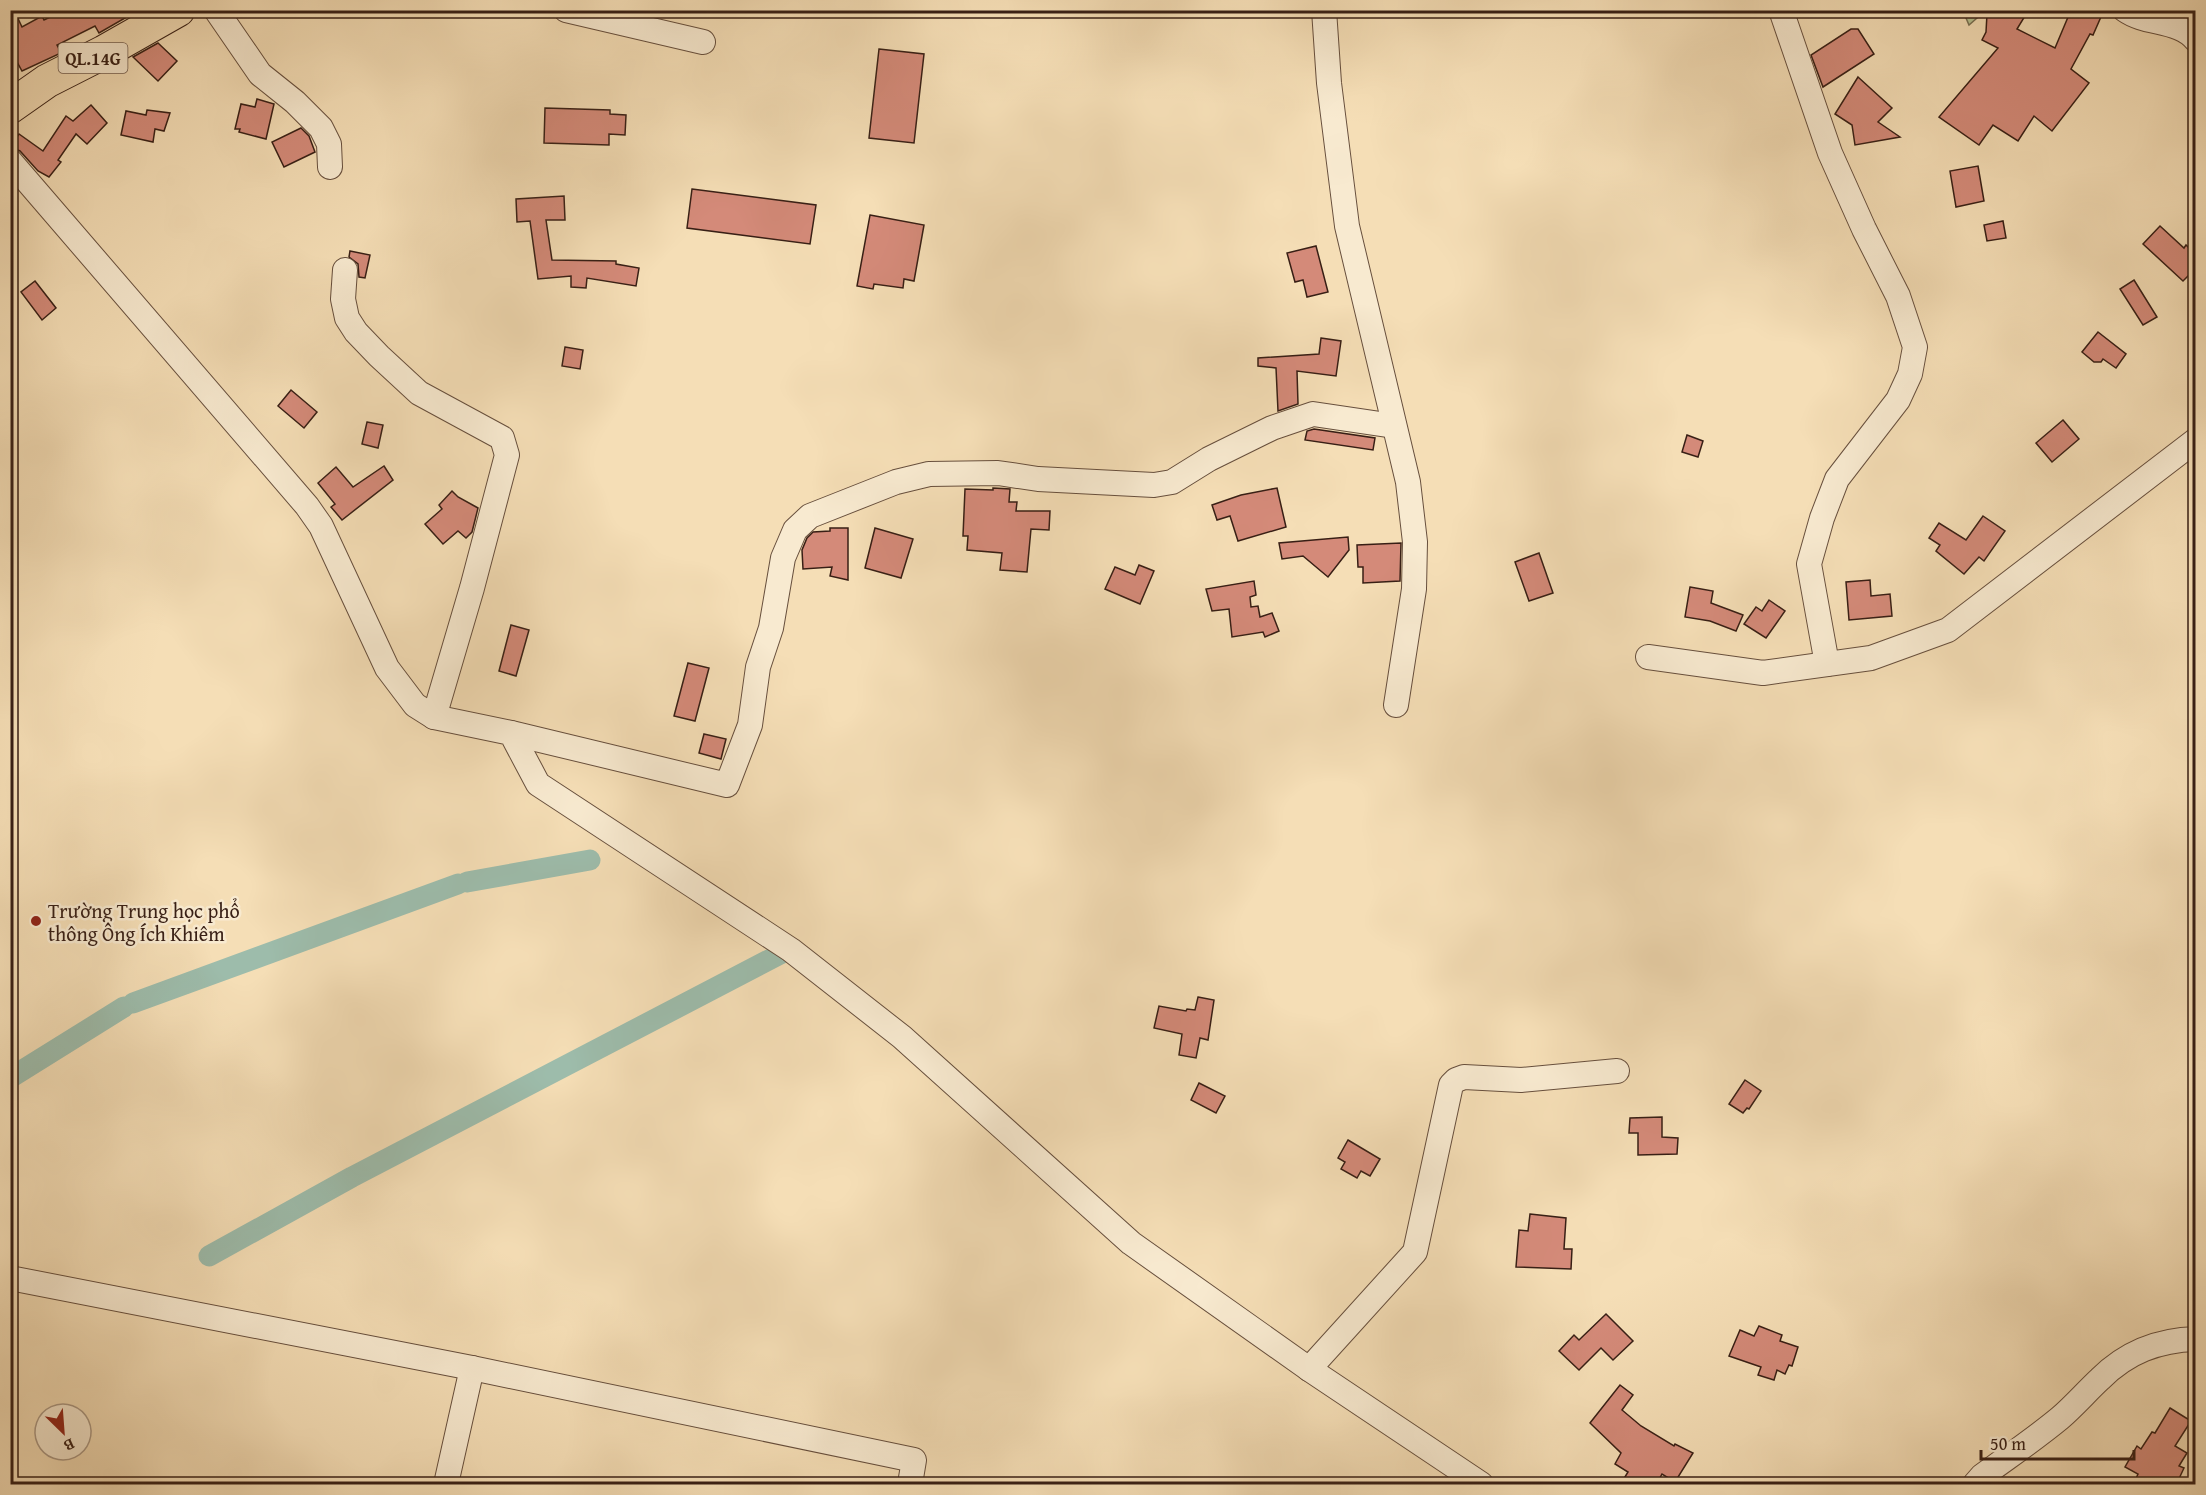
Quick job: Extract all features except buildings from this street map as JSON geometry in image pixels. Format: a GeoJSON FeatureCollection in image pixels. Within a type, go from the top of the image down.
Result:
{"type":"FeatureCollection","features":[{"type":"Feature","properties":{"kind":"main road","name":"QL.14G"},"geometry":{"type":"LineString","coordinates":[[10,107],[47,81],[178,10]]}},
{"type":"Feature","properties":{"kind":"street"},"geometry":{"type":"LineString","coordinates":[[216,10],[260,74],[295,102],[321,128],[329,144],[330,167]]}},
{"type":"Feature","properties":{"kind":"street"},"geometry":{"type":"LineString","coordinates":[[566,10],[703,42]]}},
{"type":"Feature","properties":{"kind":"street"},"geometry":{"type":"LineString","coordinates":[[1324,10],[1329,83],[1347,226],[1408,482],[1415,542],[1414,589],[1396,705]]}},
{"type":"Feature","properties":{"kind":"street"},"geometry":{"type":"LineString","coordinates":[[1781,10],[1830,153],[1864,229],[1898,296],[1915,347],[1910,374],[1898,400],[1837,479],[1822,518],[1809,564],[1827,664]]}},
{"type":"Feature","properties":{"kind":"street"},"geometry":{"type":"LineString","coordinates":[[2125,10],[2133,16],[2174,25],[2196,40]]}},
{"type":"Feature","properties":{"kind":"street"},"geometry":{"type":"LineString","coordinates":[[10,161],[307,506],[321,526],[387,668],[415,705],[434,717],[511,733],[727,785],[750,725],[758,667],[771,628],[783,558],[795,530],[810,516],[896,482],[929,474],[998,473],[1038,479],[1154,485],[1172,482],[1209,459],[1272,428],[1313,414],[1394,426]]}},
{"type":"Feature","properties":{"kind":"street"},"geometry":{"type":"LineString","coordinates":[[345,270],[343,299],[347,318],[356,332],[419,393],[502,438],[507,455],[472,588],[434,717]]}},
{"type":"Feature","properties":{"kind":"street"},"geometry":{"type":"LineString","coordinates":[[1648,657],[1762,673],[1871,658],[1948,630],[2196,440]]}},
{"type":"Feature","properties":{"kind":"street"},"geometry":{"type":"LineString","coordinates":[[511,733],[538,784],[791,950],[902,1037],[1131,1243],[1309,1369],[1481,1485]]}},
{"type":"Feature","properties":{"kind":"street"},"geometry":{"type":"LineString","coordinates":[[1309,1369],[1414,1252],[1451,1085],[1456,1080],[1464,1077],[1521,1080],[1617,1071]]}},
{"type":"Feature","properties":{"kind":"street"},"geometry":{"type":"LineString","coordinates":[[10,1278],[472,1368],[914,1460],[909,1485]]}},
{"type":"Feature","properties":{"kind":"street"},"geometry":{"type":"LineString","coordinates":[[1975,1485],[1982,1476],[2061,1417],[2102,1376],[2118,1364],[2139,1351],[2161,1342],[2196,1339]]}},
{"type":"Feature","properties":{"kind":"street"},"geometry":{"type":"LineString","coordinates":[[446,1485],[472,1368]]}},
{"type":"Feature","properties":{"kind":"green space"},"geometry":{"type":"Polygon","coordinates":[[[1963,11],[1985,11],[1969,25],[1963,11]]]}},
{"type":"Feature","properties":{"kind":"waterway"},"geometry":{"type":"LineString","coordinates":[[467,882],[590,860]]}},
{"type":"Feature","properties":{"kind":"waterway"},"geometry":{"type":"LineString","coordinates":[[133,1003],[458,884]]}},
{"type":"Feature","properties":{"kind":"waterway"},"geometry":{"type":"LineString","coordinates":[[209,1256],[352,1177],[786,951]]}},
{"type":"Feature","properties":{"kind":"waterway"},"geometry":{"type":"LineString","coordinates":[[10,1078],[124,1007]]}},
{"type":"Feature","properties":{"kind":"place","name":"Trường Trung học phổ thông Ông Ích Khiêm"},"geometry":{"type":"Point","coordinates":[36,921]}}]}
